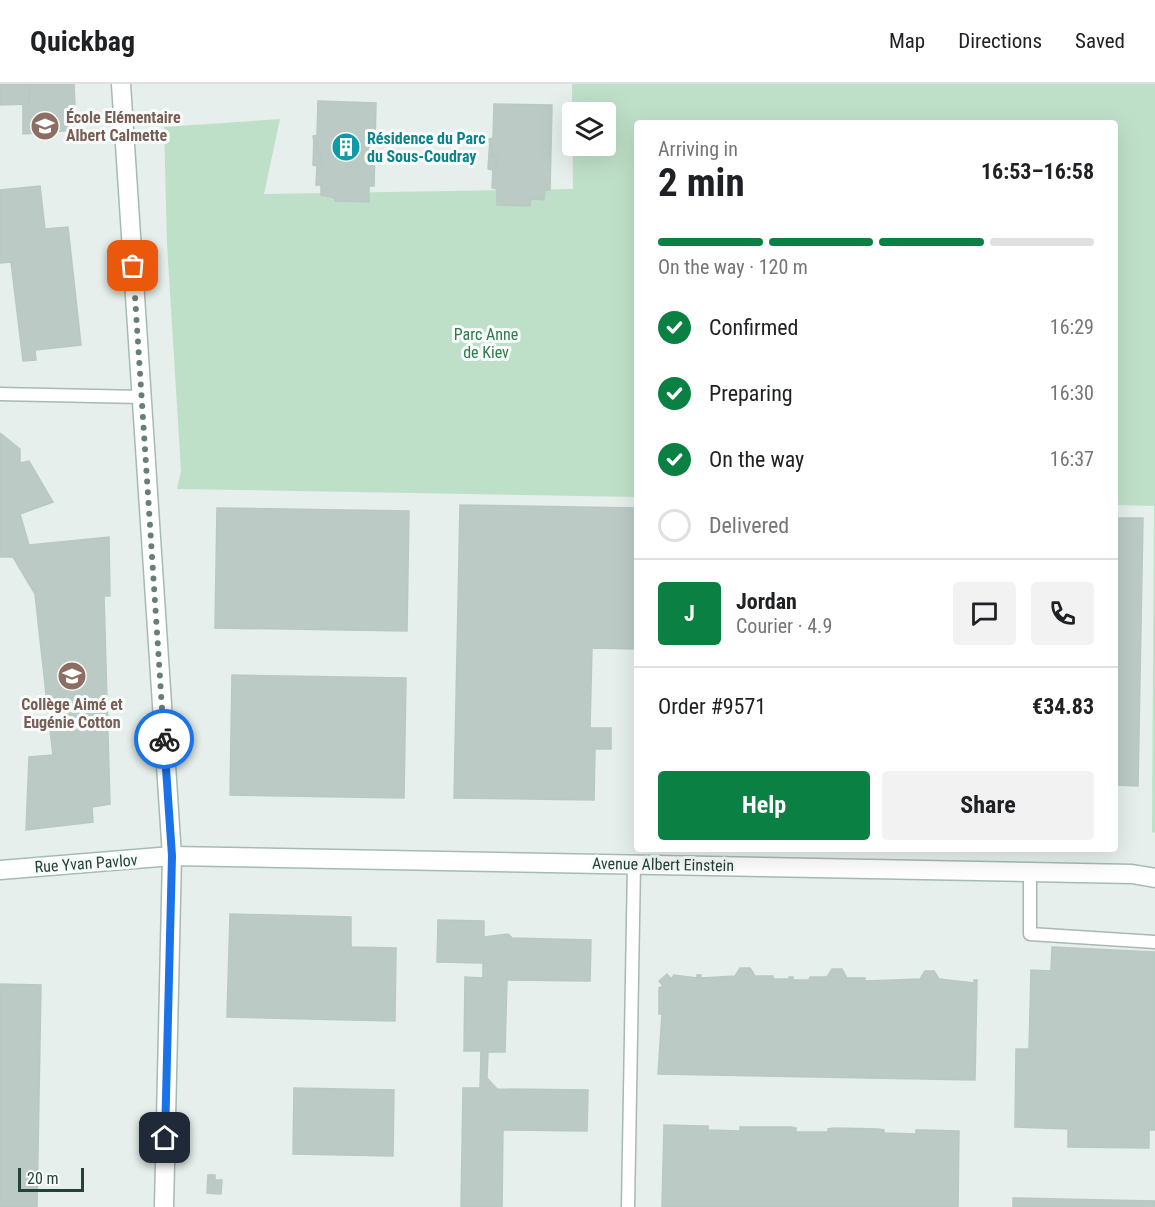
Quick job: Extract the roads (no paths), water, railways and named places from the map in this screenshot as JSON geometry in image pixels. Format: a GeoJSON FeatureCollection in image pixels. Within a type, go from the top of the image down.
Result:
{"type":"FeatureCollection","features":[{"type":"Feature","properties":{"kind":"street"},"geometry":{"type":"LineString","coordinates":[[121,84],[172,856],[164,1207]]}},
{"type":"Feature","properties":{"kind":"street","name":"Avenue Albert Einstein"},"geometry":{"type":"LineString","coordinates":[[172,856],[1132,874],[1155,878]]}},
{"type":"Feature","properties":{"kind":"street","name":"Rue Yvan Pavlov"},"geometry":{"type":"LineString","coordinates":[[0,870],[172,856]]}},
{"type":"Feature","properties":{"kind":"lane"},"geometry":{"type":"LineString","coordinates":[[0,394],[141,397]]}},
{"type":"Feature","properties":{"kind":"lane"},"geometry":{"type":"LineString","coordinates":[[628,1207],[634,864]]}},
{"type":"Feature","properties":{"kind":"lane"},"geometry":{"type":"LineString","coordinates":[[1030,872],[1030,934],[1155,942]]}},
{"type":"Feature","properties":{"kind":"place","name":"École Elémentaire Albert Calmette"},"geometry":{"type":"Point","coordinates":[45,126]}},
{"type":"Feature","properties":{"kind":"place","name":"Résidence du Parc du Sous-Coudray"},"geometry":{"type":"Point","coordinates":[346,147]}},
{"type":"Feature","properties":{"kind":"place","name":"Collège Aimé et Eugénie Cotton"},"geometry":{"type":"Point","coordinates":[72,676]}},
{"type":"Feature","properties":{"kind":"park label","name":"Parc Anne de Kiev"},"geometry":{"type":"Point","coordinates":[486,343]}}]}
